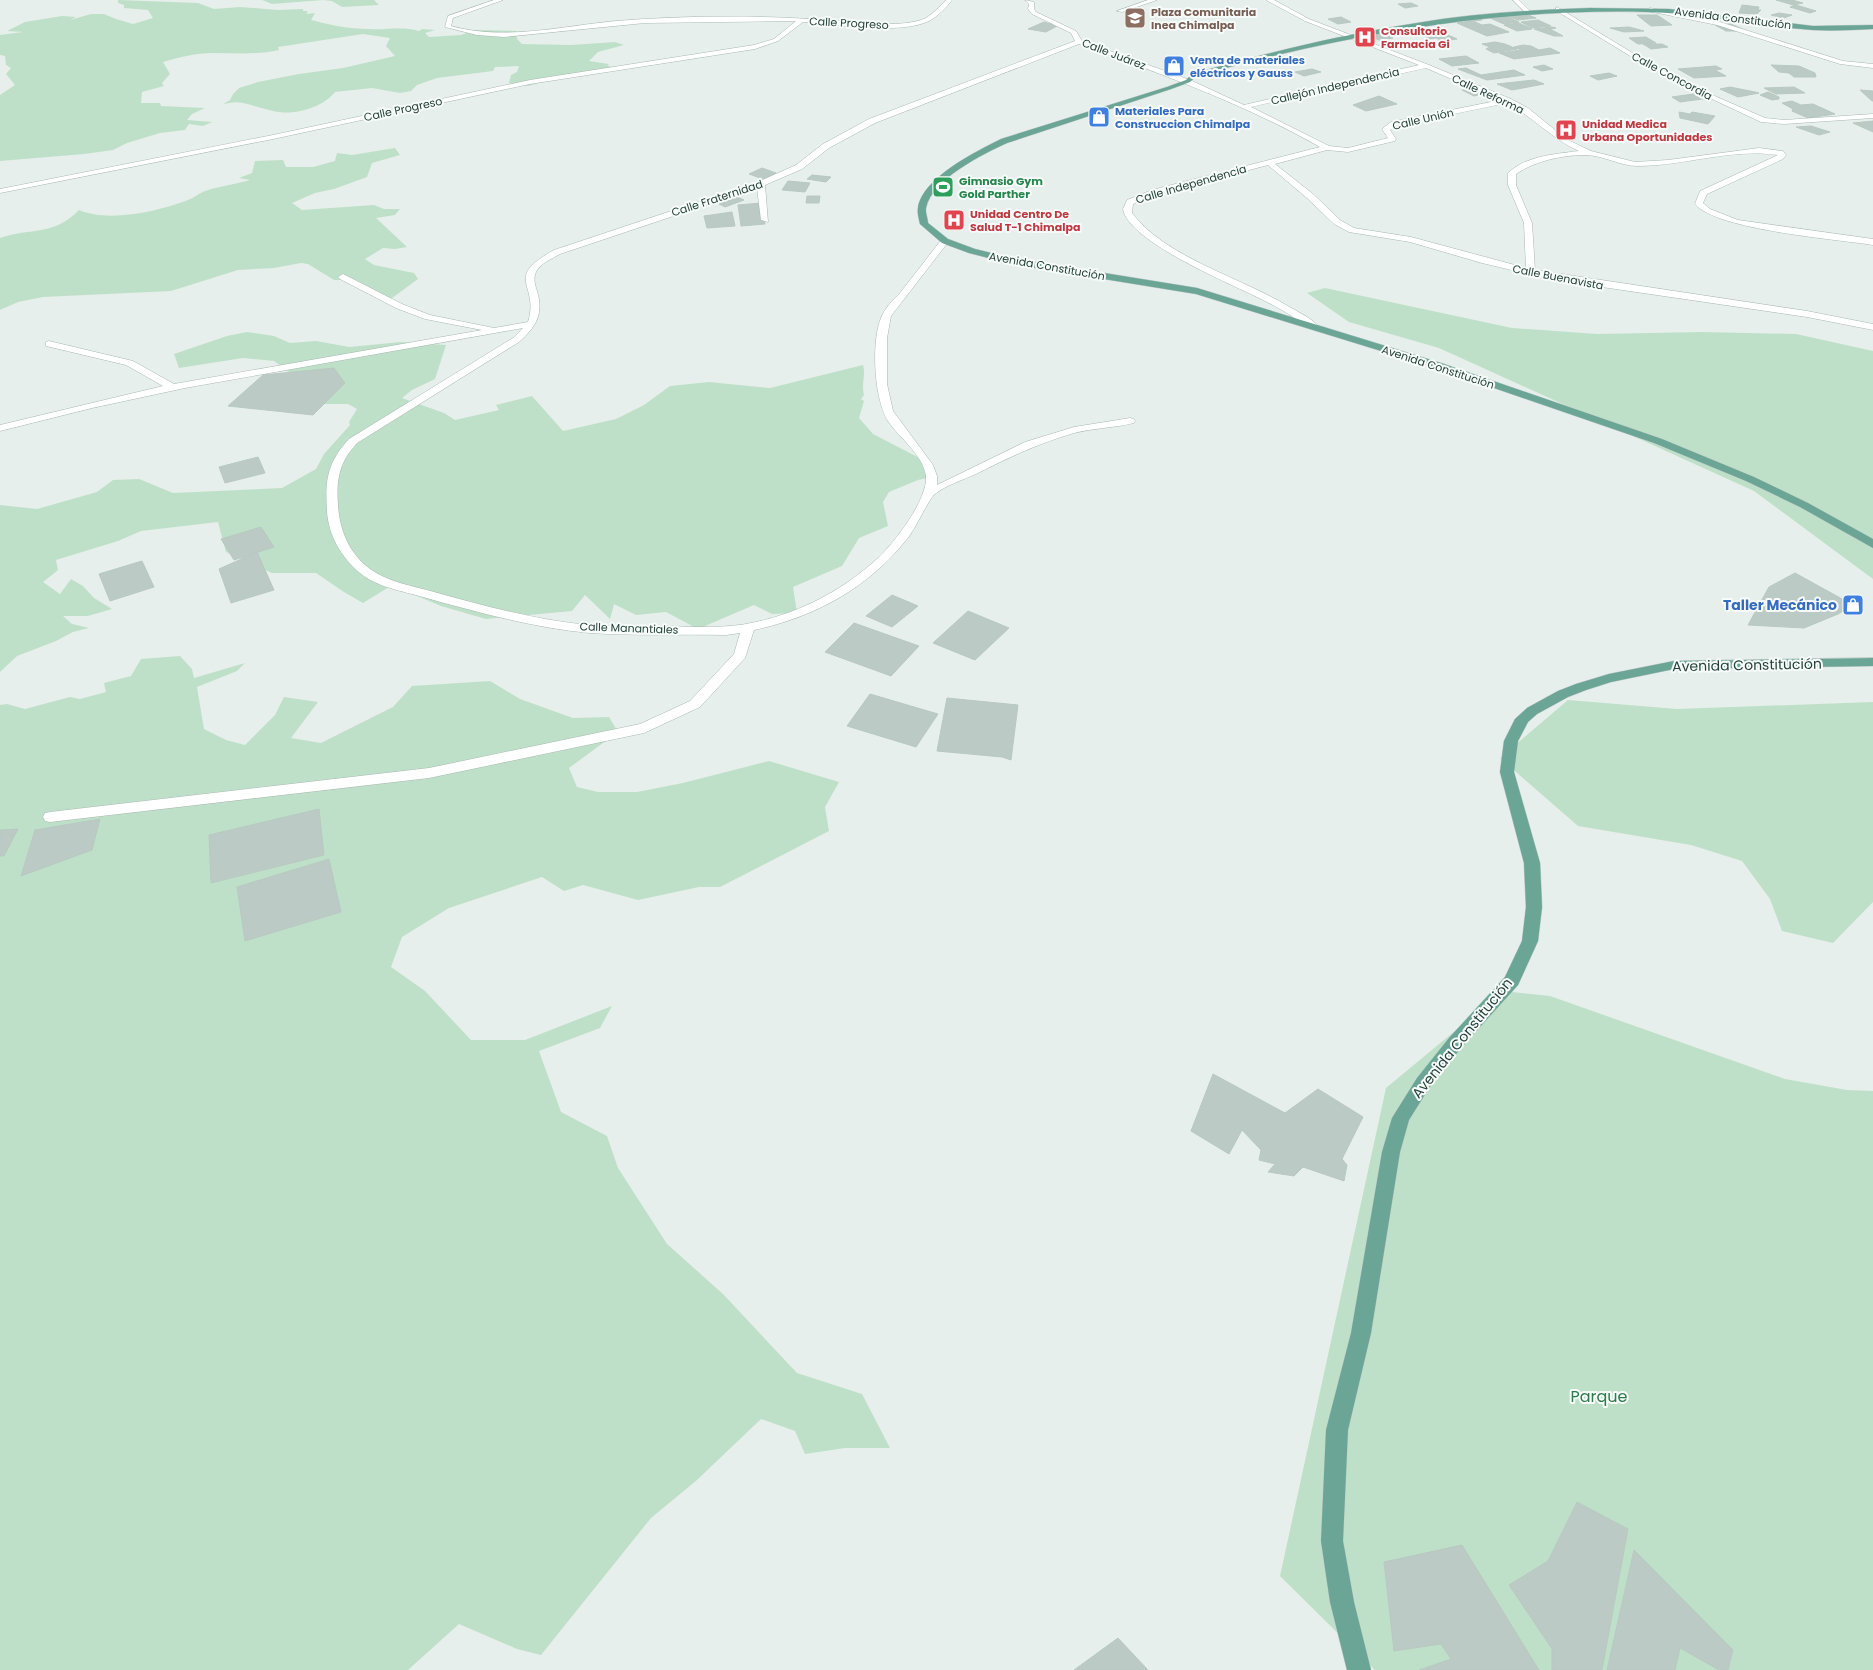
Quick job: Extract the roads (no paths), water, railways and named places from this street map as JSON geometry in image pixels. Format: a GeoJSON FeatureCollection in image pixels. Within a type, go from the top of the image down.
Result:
{"type":"FeatureCollection","features":[{"type":"Feature","properties":{"kind":"main road","name":"Avenida Constitución"},"geometry":{"type":"LineString","coordinates":[[1873,27],[1815,28],[1674,11],[1557,9],[1422,24],[1347,37],[1228,65],[1194,75],[1188,81],[1004,141],[968,160],[931,190],[922,208],[924,224],[945,241],[972,251],[1012,261],[1198,291],[1446,369],[1658,441],[1750,479],[1804,505],[1873,544]]}},
{"type":"Feature","properties":{"kind":"main road","name":"Avenida Constitución"},"geometry":{"type":"LineString","coordinates":[[1359,1670],[1342,1602],[1332,1541],[1337,1430],[1361,1333],[1391,1152],[1401,1118],[1428,1076],[1512,980],[1519,961],[1530,941],[1534,907],[1532,863],[1507,772],[1511,741],[1522,719],[1563,694],[1581,686],[1609,678],[1674,665],[1873,662]]}},
{"type":"Feature","properties":{"kind":"street","name":"Calle Progreso"},"geometry":{"type":"LineString","coordinates":[[500,0],[450,17],[448,27],[487,36],[633,21],[678,19],[801,20],[889,25],[910,24],[929,20],[948,0]]}},
{"type":"Feature","properties":{"kind":"street","name":"Calle Juárez"},"geometry":{"type":"LineString","coordinates":[[1028,0],[1032,3],[1031,9],[1034,13],[1070,30],[1079,42],[1188,81]]}},
{"type":"Feature","properties":{"kind":"street"},"geometry":{"type":"LineString","coordinates":[[1120,11],[1154,0]]}},
{"type":"Feature","properties":{"kind":"street","name":"Calle Reforma"},"geometry":{"type":"LineString","coordinates":[[1269,0],[1300,17],[1347,37],[1427,66],[1508,101],[1525,110],[1562,141],[1588,153]]}},
{"type":"Feature","properties":{"kind":"street"},"geometry":{"type":"LineString","coordinates":[[1516,0],[1527,11]]}},
{"type":"Feature","properties":{"kind":"street","name":"Calle Concordia"},"geometry":{"type":"LineString","coordinates":[[1557,9],[1642,61],[1729,105],[1770,121],[1795,122],[1873,116]]}},
{"type":"Feature","properties":{"kind":"street"},"geometry":{"type":"LineString","coordinates":[[1646,10],[1718,23],[1842,63],[1873,66]]}},
{"type":"Feature","properties":{"kind":"street","name":"Calle Progreso"},"geometry":{"type":"LineString","coordinates":[[0,191],[273,137],[530,82],[755,47],[776,40],[801,20]]}},
{"type":"Feature","properties":{"kind":"street","name":"Calle Fraternidad"},"geometry":{"type":"LineString","coordinates":[[531,324],[536,304],[529,285],[529,273],[537,262],[557,252],[761,184],[799,167],[826,146],[872,121],[1079,42]]}},
{"type":"Feature","properties":{"kind":"street","name":"Callejón Independencia"},"geometry":{"type":"LineString","coordinates":[[1243,107],[1343,83],[1427,66]]}},
{"type":"Feature","properties":{"kind":"street"},"geometry":{"type":"LineString","coordinates":[[1188,81],[1327,148]]}},
{"type":"Feature","properties":{"kind":"street"},"geometry":{"type":"LineString","coordinates":[[1467,83],[1475,81]]}},
{"type":"Feature","properties":{"kind":"street","name":"Calle Unión"},"geometry":{"type":"LineString","coordinates":[[1327,148],[1348,150],[1388,140],[1392,137],[1386,128],[1390,125],[1508,101]]}},
{"type":"Feature","properties":{"kind":"street","name":"Calle Independencia"},"geometry":{"type":"LineString","coordinates":[[1313,326],[1268,298],[1162,244],[1139,226],[1128,214],[1127,208],[1130,202],[1138,198],[1327,148]]}},
{"type":"Feature","properties":{"kind":"street"},"geometry":{"type":"LineString","coordinates":[[1531,272],[1528,223],[1512,185],[1512,173],[1524,166],[1550,158],[1588,153],[1635,164],[1668,162],[1759,150],[1780,153],[1782,155],[1780,157],[1703,193],[1699,204],[1720,217],[1736,222],[1873,242]]}},
{"type":"Feature","properties":{"kind":"street","name":"Calle Buenavista"},"geometry":{"type":"LineString","coordinates":[[1270,163],[1345,228],[1412,240],[1531,272],[1610,286],[1816,316],[1873,327]]}},
{"type":"Feature","properties":{"kind":"street"},"geometry":{"type":"LineString","coordinates":[[761,184],[765,220]]}},
{"type":"Feature","properties":{"kind":"street"},"geometry":{"type":"LineString","coordinates":[[945,241],[886,316],[882,327],[880,348],[885,407],[890,417],[930,470],[930,492],[1028,444],[1074,430],[1130,421]]}},
{"type":"Feature","properties":{"kind":"street"},"geometry":{"type":"LineString","coordinates":[[343,277],[398,306],[428,317],[501,330]]}},
{"type":"Feature","properties":{"kind":"street"},"geometry":{"type":"LineString","coordinates":[[0,428],[67,410],[172,387],[531,324]]}},
{"type":"Feature","properties":{"kind":"street","name":"Calle Manantiales"},"geometry":{"type":"LineString","coordinates":[[531,324],[516,340],[501,351],[353,440],[341,454],[334,471],[332,498],[334,524],[339,541],[363,570],[382,581],[464,605],[552,624],[590,629],[726,631],[748,629],[806,610],[839,596],[879,564],[913,523],[930,492]]}},
{"type":"Feature","properties":{"kind":"street"},"geometry":{"type":"LineString","coordinates":[[49,344],[129,363],[172,387]]}},
{"type":"Feature","properties":{"kind":"street"},"geometry":{"type":"LineString","coordinates":[[50,817],[429,773],[644,728],[695,704],[719,680],[740,654],[748,629]]}},
{"type":"Feature","properties":{"kind":"place","name":"Plaza Comunitaria Inea Chimalpa"},"geometry":{"type":"Point","coordinates":[1135,18]}},
{"type":"Feature","properties":{"kind":"place","name":"Consultorio Farmacia Gi"},"geometry":{"type":"Point","coordinates":[1365,37]}},
{"type":"Feature","properties":{"kind":"place","name":"Venta de materiales eléctricos y Gauss"},"geometry":{"type":"Point","coordinates":[1174,66]}},
{"type":"Feature","properties":{"kind":"place","name":"Materiales Para Construccion Chimalpa"},"geometry":{"type":"Point","coordinates":[1099,117]}},
{"type":"Feature","properties":{"kind":"place","name":"Unidad Medica Urbana Oportunidades"},"geometry":{"type":"Point","coordinates":[1566,130]}},
{"type":"Feature","properties":{"kind":"place","name":"Gimnasio Gym Gold Parther"},"geometry":{"type":"Point","coordinates":[943,187]}},
{"type":"Feature","properties":{"kind":"place","name":"Unidad Centro De Salud T-1 Chimalpa"},"geometry":{"type":"Point","coordinates":[954,220]}},
{"type":"Feature","properties":{"kind":"place","name":"Taller Mecánico"},"geometry":{"type":"Point","coordinates":[1853,605]}},
{"type":"Feature","properties":{"kind":"park label","name":"Parque"},"geometry":{"type":"Point","coordinates":[1599,1396]}}]}
